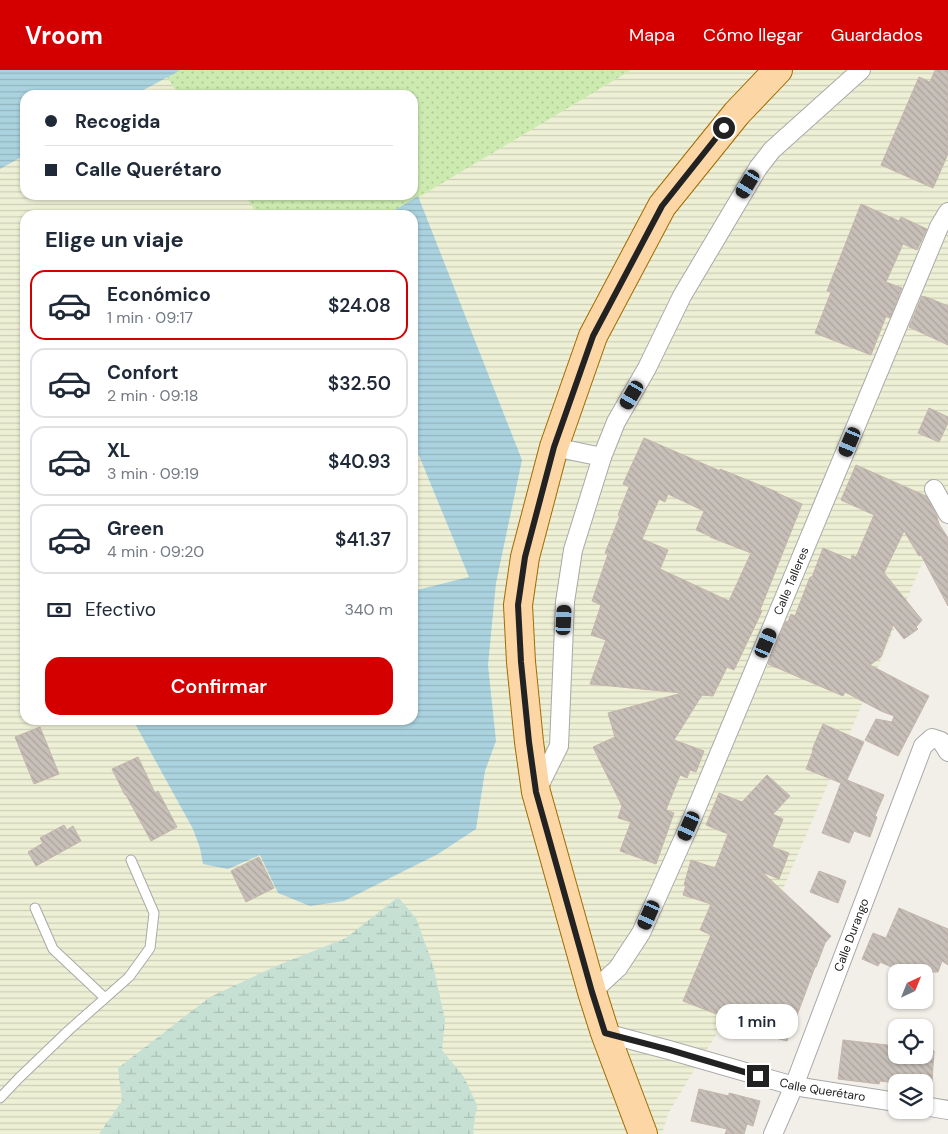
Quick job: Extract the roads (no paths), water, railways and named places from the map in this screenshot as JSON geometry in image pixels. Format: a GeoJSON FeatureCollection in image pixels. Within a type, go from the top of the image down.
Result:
{"type":"FeatureCollection","features":[{"type":"Feature","properties":{"kind":"main road"},"geometry":{"type":"LineString","coordinates":[[643,1134],[605,1033],[592,992],[536,792],[521,662],[518,605],[525,557],[554,447],[593,336],[662,206],[737,113],[778,70]]}},
{"type":"Feature","properties":{"kind":"street"},"geometry":{"type":"LineString","coordinates":[[536,792],[558,746],[565,602],[573,550],[602,457],[616,422],[647,368],[682,296],[758,168],[772,150],[861,70]]}},
{"type":"Feature","properties":{"kind":"street","name":"Calle Talleres"},"geometry":{"type":"LineString","coordinates":[[592,992],[618,968],[641,933],[689,826],[936,236],[948,212]]}},
{"type":"Feature","properties":{"kind":"street"},"geometry":{"type":"LineString","coordinates":[[554,447],[602,457]]}},
{"type":"Feature","properties":{"kind":"street"},"geometry":{"type":"LineString","coordinates":[[934,489],[948,514]]}},
{"type":"Feature","properties":{"kind":"street","name":"Calle Durango"},"geometry":{"type":"LineString","coordinates":[[773,1134],[794,1086],[923,746],[932,738],[941,741],[948,752]]}},
{"type":"Feature","properties":{"kind":"street","name":"Calle Querétaro"},"geometry":{"type":"LineString","coordinates":[[605,1033],[794,1086],[888,1101]]}},
{"type":"Feature","properties":{"kind":"street"},"geometry":{"type":"LineString","coordinates":[[933,1108],[948,1110]]}},
{"type":"Feature","properties":{"kind":"lane"},"geometry":{"type":"LineString","coordinates":[[0,1098],[68,1030],[129,977],[150,948],[154,913],[131,860]]}},
{"type":"Feature","properties":{"kind":"lane"},"geometry":{"type":"LineString","coordinates":[[35,908],[53,949],[105,998]]}},
{"type":"Feature","properties":{"kind":"water"},"geometry":{"type":"Polygon","coordinates":[[[0,70],[181,70],[143,90],[20,90],[20,158],[0,169],[0,70]]]}},
{"type":"Feature","properties":{"kind":"water"},"geometry":{"type":"Polygon","coordinates":[[[418,196],[522,460],[496,583],[488,665],[496,741],[485,771],[476,829],[438,854],[344,901],[310,906],[278,893],[260,855],[228,869],[203,864],[200,848],[193,829],[136,725],[418,725],[418,590],[469,577],[418,453],[418,210],[395,210],[411,200],[418,200],[418,196]]]}}]}
